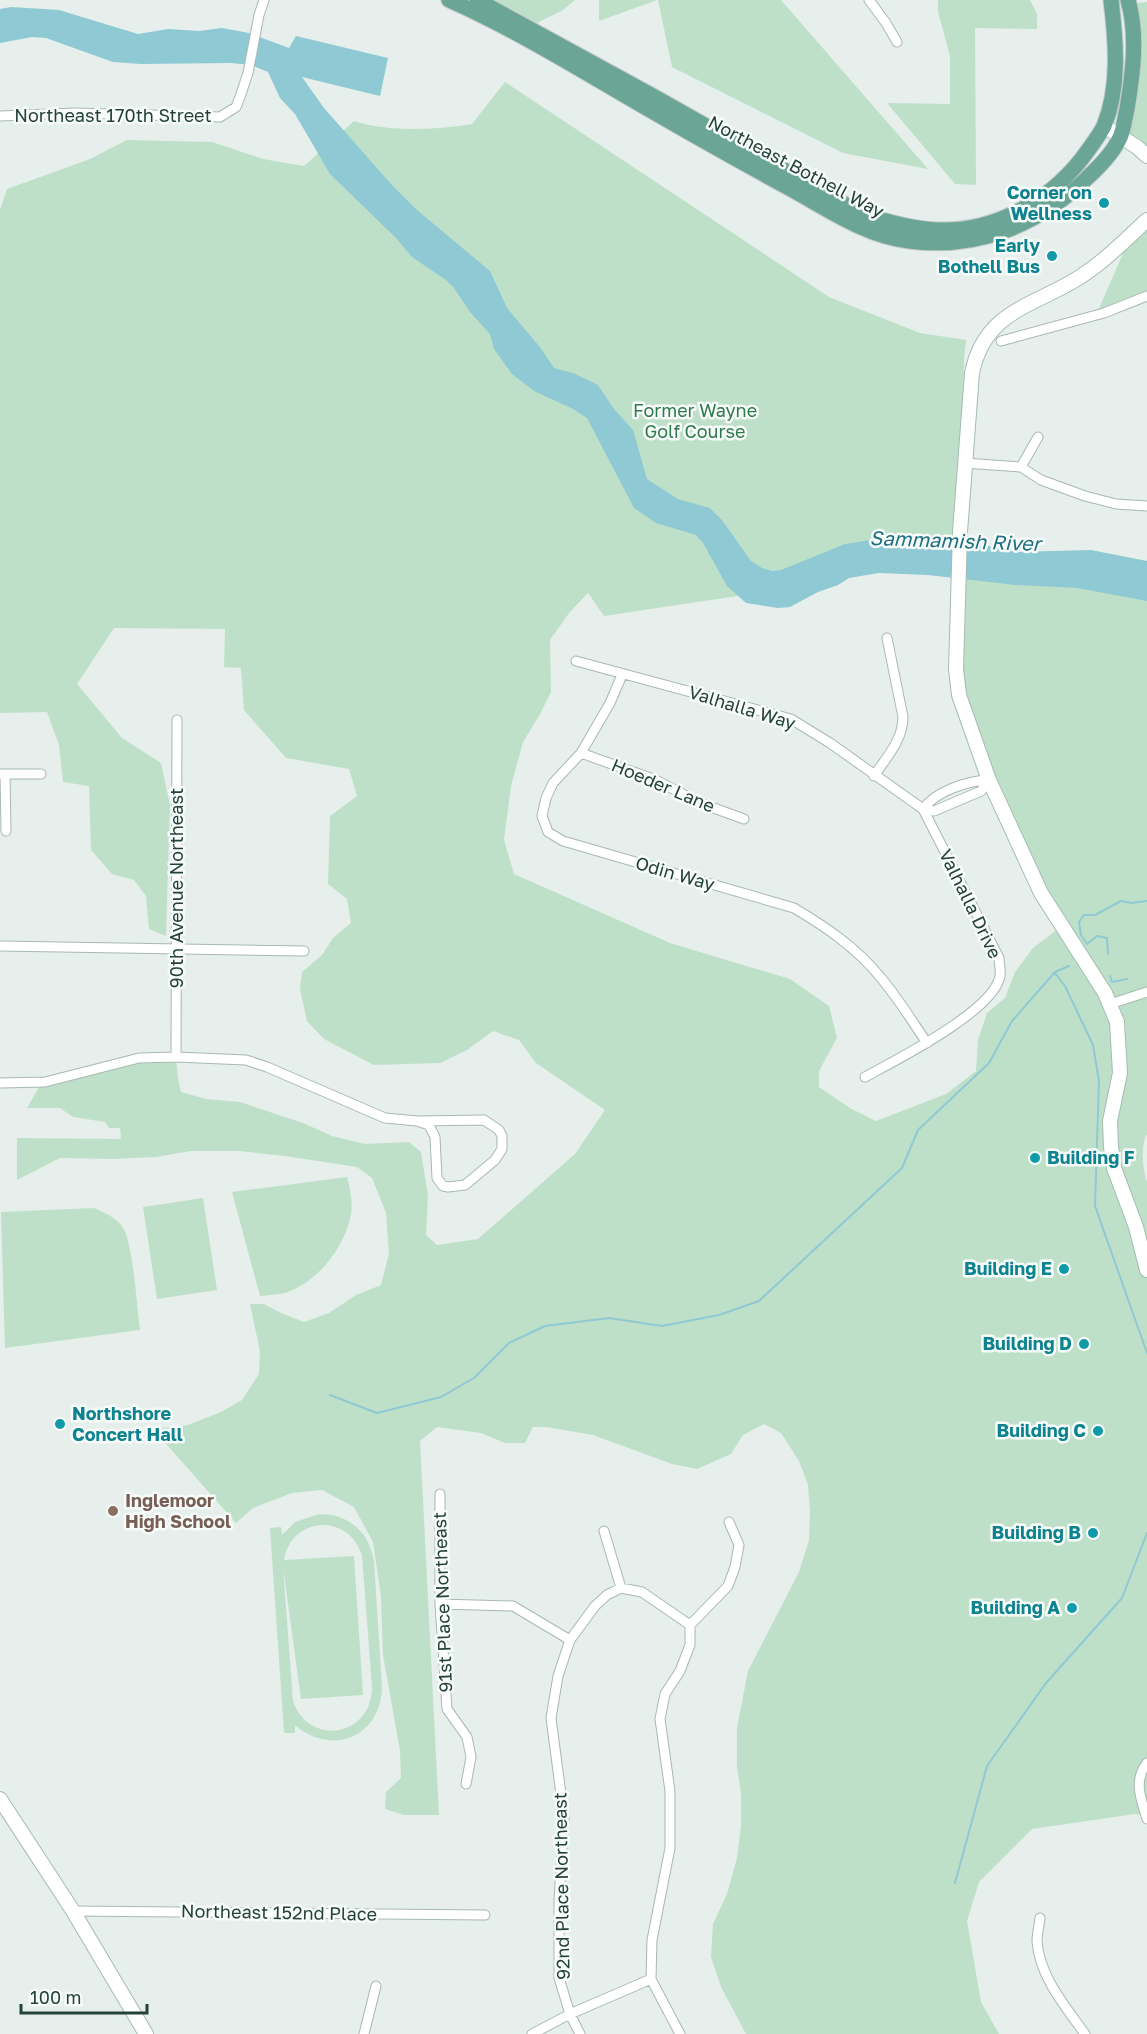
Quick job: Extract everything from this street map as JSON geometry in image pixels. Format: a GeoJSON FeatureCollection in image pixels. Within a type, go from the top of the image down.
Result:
{"type":"FeatureCollection","features":[{"type":"Feature","properties":{"kind":"main road","name":"Northeast Bothell Way"},"geometry":{"type":"LineString","coordinates":[[449,0],[482,15],[855,224],[902,240],[949,243],[991,236],[1030,221],[1070,195],[1090,176],[1121,136]]}},
{"type":"Feature","properties":{"kind":"main road","name":"Northeast Bothell Way"},"geometry":{"type":"LineString","coordinates":[[477,0],[862,214],[909,227],[939,230],[977,227],[1017,212],[1059,185],[1078,164],[1104,126],[1112,96],[1116,40],[1111,0]]}},
{"type":"Feature","properties":{"kind":"main road"},"geometry":{"type":"LineString","coordinates":[[1121,136],[1130,93],[1134,57],[1128,0]]}},
{"type":"Feature","properties":{"kind":"main road"},"geometry":{"type":"LineString","coordinates":[[1104,126],[1147,156]]}},
{"type":"Feature","properties":{"kind":"main road"},"geometry":{"type":"LineString","coordinates":[[701,139],[712,140],[752,161],[758,155]]}},
{"type":"Feature","properties":{"kind":"main road"},"geometry":{"type":"LineString","coordinates":[[1147,220],[1080,277],[999,322],[987,335],[975,358],[964,463],[956,669],[959,695],[989,780],[1041,893],[1106,993],[1117,1022],[1120,1072],[1110,1121],[1111,1147],[1114,1168],[1136,1227],[1147,1270]]}},
{"type":"Feature","properties":{"kind":"main road"},"geometry":{"type":"LineString","coordinates":[[0,1799],[73,1911],[147,2034]]}},
{"type":"Feature","properties":{"kind":"street","name":"Northeast 170th Street"},"geometry":{"type":"LineString","coordinates":[[0,116],[75,113],[220,117],[236,107],[248,73],[264,0]]}},
{"type":"Feature","properties":{"kind":"street"},"geometry":{"type":"LineString","coordinates":[[868,0],[897,42]]}},
{"type":"Feature","properties":{"kind":"street"},"geometry":{"type":"LineString","coordinates":[[1001,341],[1104,313],[1147,296]]}},
{"type":"Feature","properties":{"kind":"street"},"geometry":{"type":"LineString","coordinates":[[1022,467],[1038,437]]}},
{"type":"Feature","properties":{"kind":"street"},"geometry":{"type":"LineString","coordinates":[[964,463],[1022,467],[1041,480],[1085,496],[1116,504],[1147,506]]}},
{"type":"Feature","properties":{"kind":"street"},"geometry":{"type":"LineString","coordinates":[[874,776],[900,737],[903,727],[887,638]]}},
{"type":"Feature","properties":{"kind":"street","name":"Valhalla Way"},"geometry":{"type":"LineString","coordinates":[[576,661],[792,719],[922,808]]}},
{"type":"Feature","properties":{"kind":"street","name":"Odin Way"},"geometry":{"type":"LineString","coordinates":[[622,675],[610,703],[581,753],[553,783],[546,798],[542,816],[548,832],[563,841],[794,908],[826,927],[851,947],[881,977],[927,1043]]}},
{"type":"Feature","properties":{"kind":"street","name":"90th Avenue Northeast"},"geometry":{"type":"LineString","coordinates":[[176,1057],[177,720]]}},
{"type":"Feature","properties":{"kind":"street","name":"Hoeder Lane"},"geometry":{"type":"LineString","coordinates":[[581,753],[656,780],[700,804],[744,819]]}},
{"type":"Feature","properties":{"kind":"street"},"geometry":{"type":"LineString","coordinates":[[6,831],[2,774],[41,774]]}},
{"type":"Feature","properties":{"kind":"street"},"geometry":{"type":"LineString","coordinates":[[922,808],[930,799],[974,781],[989,780]]}},
{"type":"Feature","properties":{"kind":"street","name":"Valhalla Drive"},"geometry":{"type":"LineString","coordinates":[[865,1077],[927,1043],[982,1004],[1000,977],[999,958],[922,808]]}},
{"type":"Feature","properties":{"kind":"street"},"geometry":{"type":"LineString","coordinates":[[0,946],[304,951]]}},
{"type":"Feature","properties":{"kind":"street"},"geometry":{"type":"LineString","coordinates":[[1110,1004],[1147,992]]}},
{"type":"Feature","properties":{"kind":"street"},"geometry":{"type":"LineString","coordinates":[[0,1083],[45,1082],[139,1058],[246,1060],[385,1118],[429,1125],[434,1133],[437,1178],[443,1186],[465,1185],[495,1160],[502,1149],[502,1136],[499,1130],[484,1120],[417,1122]]}},
{"type":"Feature","properties":{"kind":"street","name":"91st Place Northeast"},"geometry":{"type":"LineString","coordinates":[[440,1494],[440,1604],[447,1709],[467,1737],[471,1757],[466,1784]]}},
{"type":"Feature","properties":{"kind":"street"},"geometry":{"type":"LineString","coordinates":[[680,2034],[651,1979],[652,1940],[670,1848],[670,1791],[660,1719],[664,1694],[680,1671],[690,1645],[690,1625],[728,1586],[735,1567],[739,1545],[729,1522]]}},
{"type":"Feature","properties":{"kind":"street"},"geometry":{"type":"LineString","coordinates":[[604,1531],[621,1588],[642,1592],[690,1625]]}},
{"type":"Feature","properties":{"kind":"street","name":"92nd Place Northeast"},"geometry":{"type":"LineString","coordinates":[[580,2034],[570,2014],[560,1978],[559,1901],[564,1817],[551,1718],[558,1676],[570,1640],[595,1606],[607,1595],[621,1588]]}},
{"type":"Feature","properties":{"kind":"street"},"geometry":{"type":"LineString","coordinates":[[440,1604],[513,1605],[570,1640]]}},
{"type":"Feature","properties":{"kind":"street"},"geometry":{"type":"LineString","coordinates":[[1147,1763],[1139,1782],[1139,1790],[1147,1819]]}},
{"type":"Feature","properties":{"kind":"street","name":"Northeast 152nd Place"},"geometry":{"type":"LineString","coordinates":[[73,1911],[485,1915]]}},
{"type":"Feature","properties":{"kind":"street"},"geometry":{"type":"LineString","coordinates":[[1040,1918],[1037,1940],[1044,1969],[1054,1990],[1085,2034]]}},
{"type":"Feature","properties":{"kind":"street"},"geometry":{"type":"LineString","coordinates":[[532,2034],[570,2014],[651,1979]]}},
{"type":"Feature","properties":{"kind":"street"},"geometry":{"type":"LineString","coordinates":[[364,2034],[376,1986]]}},
{"type":"Feature","properties":{"kind":"green space"},"geometry":{"type":"Polygon","coordinates":[[[489,0],[575,0],[563,10],[537,23],[489,0]]]}},
{"type":"Feature","properties":{"kind":"green space"},"geometry":{"type":"Polygon","coordinates":[[[599,0],[657,0],[599,21],[599,0]]]}},
{"type":"Feature","properties":{"kind":"green space"},"geometry":{"type":"Polygon","coordinates":[[[658,0],[781,0],[928,169],[843,153],[672,67],[658,0]]]}},
{"type":"Feature","properties":{"kind":"green space"},"geometry":{"type":"Polygon","coordinates":[[[938,0],[1030,0],[1037,14],[1037,29],[975,28],[976,185],[955,184],[887,103],[950,104],[950,56],[938,12],[938,0]]]}},
{"type":"Feature","properties":{"kind":"green space"},"geometry":{"type":"Polygon","coordinates":[[[1147,2],[1147,156],[1121,137],[1129,4],[1147,2]]]}},
{"type":"Feature","properties":{"kind":"green space","name":"Former Wayne Golf Course"},"geometry":{"type":"Polygon","coordinates":[[[505,82],[829,297],[920,333],[966,340],[962,560],[913,561],[771,591],[604,616],[588,593],[569,613],[550,640],[551,692],[523,742],[511,786],[504,840],[514,874],[670,943],[790,979],[829,1006],[837,1038],[819,1071],[819,1087],[850,1108],[876,1121],[946,1094],[976,1071],[978,1040],[987,1013],[1005,998],[1015,972],[1033,948],[1062,926],[1042,894],[959,695],[962,561],[1147,576],[1147,1134],[1143,1164],[1147,1182],[1147,1815],[1135,1814],[1032,1829],[979,1882],[967,1921],[981,2002],[999,2034],[746,2034],[721,1987],[711,1957],[713,1924],[727,1894],[737,1858],[741,1826],[741,1794],[737,1766],[737,1728],[748,1671],[799,1572],[809,1540],[808,1485],[799,1461],[781,1433],[764,1424],[743,1435],[731,1454],[697,1469],[672,1464],[593,1435],[546,1427],[533,1427],[525,1443],[505,1443],[481,1433],[437,1427],[420,1441],[439,1815],[404,1815],[385,1809],[386,1792],[401,1778],[400,1751],[383,1655],[381,1597],[373,1542],[354,1507],[322,1490],[292,1493],[253,1508],[236,1523],[153,1429],[188,1425],[221,1412],[242,1400],[259,1374],[260,1351],[250,1304],[264,1304],[304,1322],[329,1313],[356,1295],[381,1285],[389,1254],[386,1213],[372,1178],[357,1167],[285,1156],[239,1151],[191,1151],[156,1157],[60,1158],[17,1180],[17,1138],[121,1139],[120,1128],[109,1128],[105,1122],[73,1117],[60,1108],[27,1108],[42,1082],[139,1058],[176,1057],[181,1092],[206,1099],[240,1102],[303,1123],[332,1136],[365,1144],[409,1142],[421,1152],[428,1196],[426,1235],[437,1245],[478,1239],[575,1154],[605,1110],[536,1063],[519,1040],[493,1031],[467,1050],[440,1063],[374,1065],[324,1039],[307,1021],[300,989],[302,972],[322,955],[333,938],[351,923],[347,899],[328,884],[330,816],[357,796],[349,769],[286,758],[244,710],[241,668],[224,667],[225,629],[114,628],[77,684],[122,738],[161,763],[170,805],[166,936],[149,929],[146,896],[134,880],[112,874],[91,850],[89,786],[63,782],[59,745],[47,712],[0,713],[0,210],[7,189],[90,159],[127,140],[212,142],[263,159],[304,166],[354,121],[381,127],[413,129],[472,124],[505,82]]]}},
{"type":"Feature","properties":{"kind":"green space"},"geometry":{"type":"Polygon","coordinates":[[[1147,220],[1147,299],[1097,313],[1131,235],[1147,220]]]}},
{"type":"Feature","properties":{"kind":"green space"},"geometry":{"type":"Polygon","coordinates":[[[347,1177],[351,1214],[343,1238],[329,1261],[299,1287],[285,1293],[260,1296],[232,1192],[347,1177]]]}},
{"type":"Feature","properties":{"kind":"green space"},"geometry":{"type":"Polygon","coordinates":[[[203,1198],[217,1290],[157,1299],[143,1207],[203,1198]]]}},
{"type":"Feature","properties":{"kind":"green space"},"geometry":{"type":"Polygon","coordinates":[[[94,1208],[116,1220],[126,1234],[132,1260],[140,1330],[5,1348],[1,1212],[94,1208]]]}},
{"type":"Feature","properties":{"kind":"green space"},"geometry":{"type":"Polygon","coordinates":[[[319,1514],[340,1517],[362,1533],[368,1541],[374,1561],[382,1687],[373,1719],[352,1737],[324,1740],[309,1735],[295,1725],[295,1733],[284,1733],[270,1528],[281,1527],[282,1535],[295,1522],[319,1514]],[[327,1525],[312,1527],[299,1534],[289,1545],[284,1560],[354,1556],[363,1695],[301,1699],[283,1567],[293,1701],[301,1716],[312,1725],[325,1730],[338,1730],[351,1726],[361,1717],[369,1705],[372,1688],[362,1555],[357,1544],[349,1535],[327,1525]]]}},
{"type":"Feature","properties":{"kind":"water","name":"Sammamish River"},"geometry":{"type":"Polygon","coordinates":[[[11,7],[59,10],[138,34],[168,29],[199,31],[222,28],[249,33],[289,48],[296,36],[388,58],[380,96],[302,77],[324,108],[391,184],[417,210],[490,271],[507,308],[554,368],[573,373],[598,385],[614,409],[633,430],[647,479],[678,499],[710,508],[722,520],[751,561],[762,568],[772,571],[781,570],[845,544],[870,540],[921,538],[969,542],[1016,552],[1091,550],[1147,561],[1147,601],[1077,588],[879,573],[849,578],[790,607],[778,608],[746,603],[727,586],[703,543],[696,535],[656,523],[634,508],[587,418],[534,391],[512,374],[494,349],[490,334],[470,312],[454,288],[412,257],[396,238],[330,174],[295,114],[280,98],[268,72],[251,65],[231,63],[113,62],[46,38],[32,37],[0,43],[0,9],[11,7]]]}},
{"type":"Feature","properties":{"kind":"waterway"},"geometry":{"type":"LineString","coordinates":[[1108,954],[1107,938],[1097,936],[1087,944],[1081,935],[1079,922],[1084,915],[1095,915],[1121,901],[1131,903],[1147,901]]}},
{"type":"Feature","properties":{"kind":"waterway"},"geometry":{"type":"LineString","coordinates":[[330,1395],[377,1413],[441,1397],[474,1378],[509,1343],[545,1326],[609,1318],[662,1326],[719,1315],[759,1301],[902,1168],[918,1130],[989,1063],[1012,1021],[1055,972],[1069,966]]}},
{"type":"Feature","properties":{"kind":"waterway"},"geometry":{"type":"LineString","coordinates":[[1055,973],[1065,986],[1093,1045],[1099,1081],[1095,1206],[1147,1353]]}},
{"type":"Feature","properties":{"kind":"waterway"},"geometry":{"type":"LineString","coordinates":[[1110,976],[1112,982],[1127,979]]}},
{"type":"Feature","properties":{"kind":"waterway"},"geometry":{"type":"LineString","coordinates":[[955,1883],[987,1766],[1046,1683],[1122,1598],[1147,1533]]}},
{"type":"Feature","properties":{"kind":"place","name":"Corner on Wellness"},"geometry":{"type":"Point","coordinates":[1104,203]}},
{"type":"Feature","properties":{"kind":"place","name":"Early Bothell Bus"},"geometry":{"type":"Point","coordinates":[1052,256]}},
{"type":"Feature","properties":{"kind":"place","name":"Building F"},"geometry":{"type":"Point","coordinates":[1035,1158]}},
{"type":"Feature","properties":{"kind":"place","name":"Building E"},"geometry":{"type":"Point","coordinates":[1064,1269]}},
{"type":"Feature","properties":{"kind":"place","name":"Building D"},"geometry":{"type":"Point","coordinates":[1084,1344]}},
{"type":"Feature","properties":{"kind":"place","name":"Northshore Concert Hall"},"geometry":{"type":"Point","coordinates":[60,1424]}},
{"type":"Feature","properties":{"kind":"place","name":"Building C"},"geometry":{"type":"Point","coordinates":[1098,1431]}},
{"type":"Feature","properties":{"kind":"place","name":"Inglemoor High School"},"geometry":{"type":"Point","coordinates":[113,1511]}},
{"type":"Feature","properties":{"kind":"place","name":"Building B"},"geometry":{"type":"Point","coordinates":[1093,1533]}},
{"type":"Feature","properties":{"kind":"place","name":"Building A"},"geometry":{"type":"Point","coordinates":[1072,1608]}}]}
